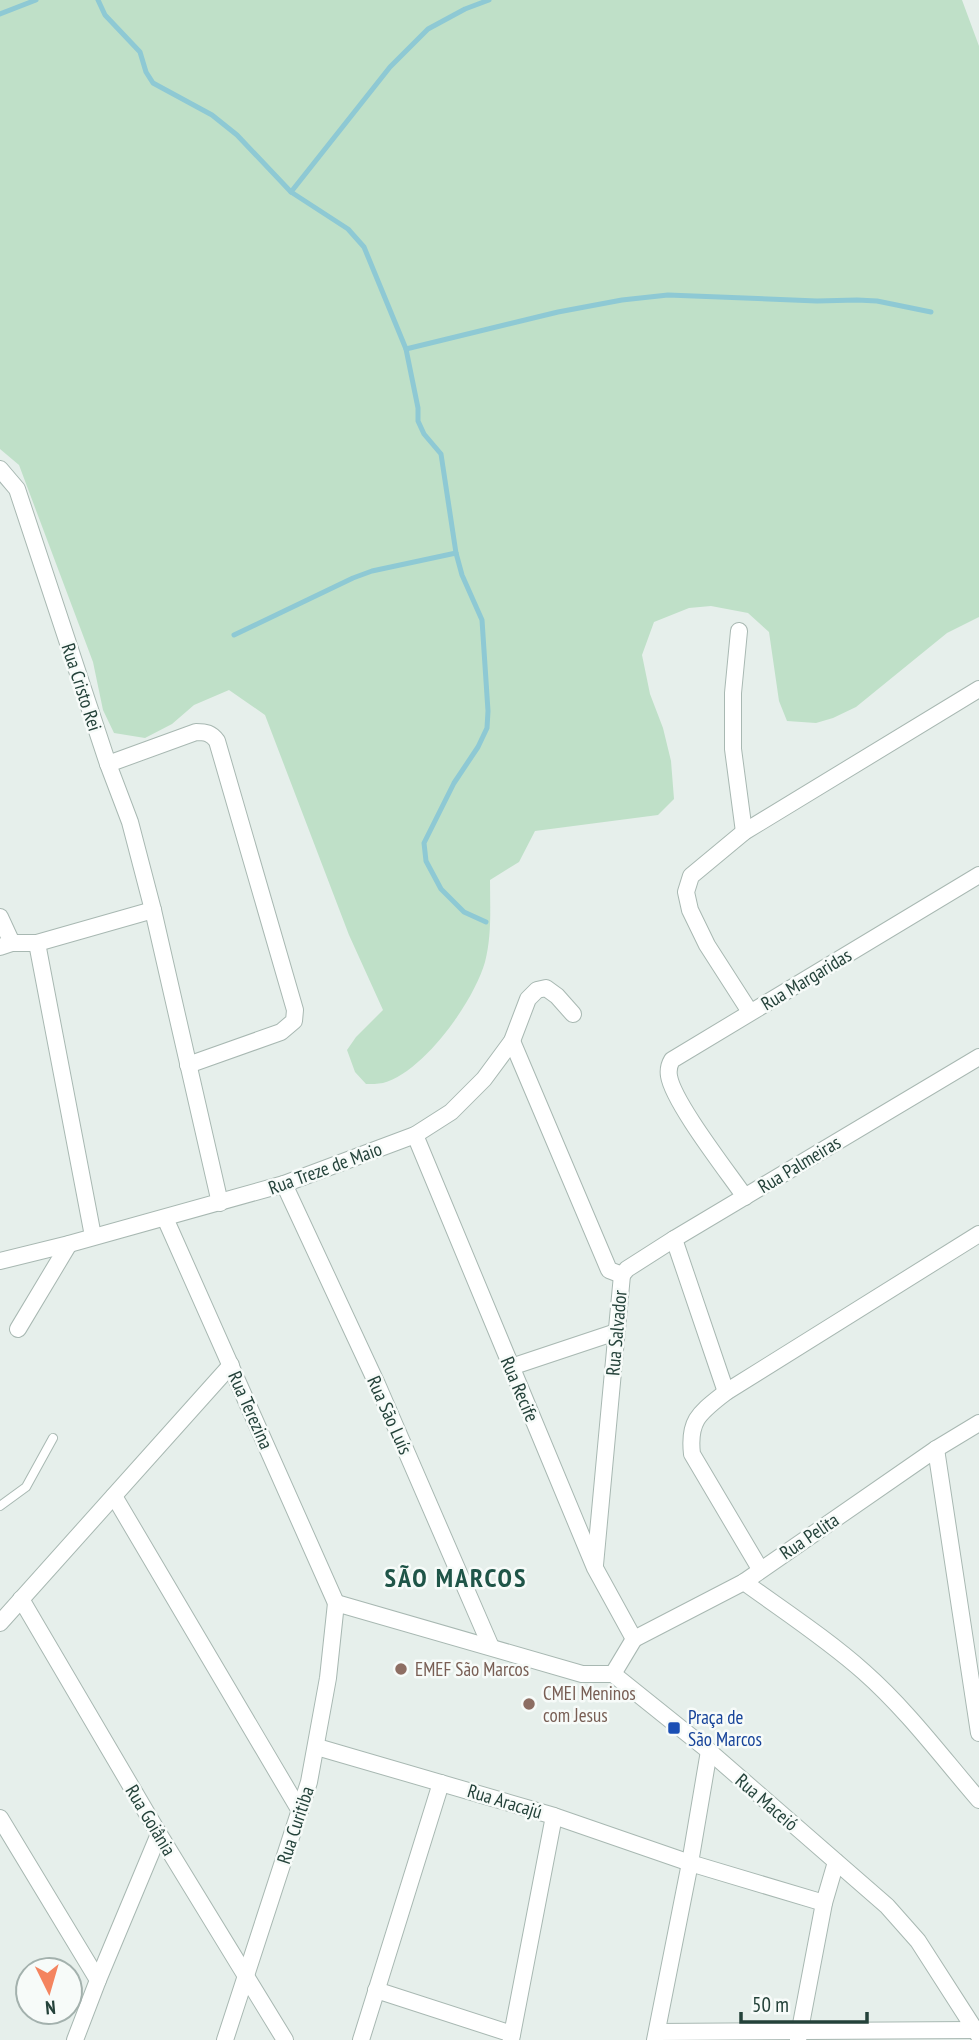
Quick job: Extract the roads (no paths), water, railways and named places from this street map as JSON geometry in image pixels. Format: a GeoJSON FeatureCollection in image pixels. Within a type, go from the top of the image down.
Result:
{"type":"FeatureCollection","features":[{"type":"Feature","properties":{"kind":"street","name":"Rua Cristo Rei"},"geometry":{"type":"LineString","coordinates":[[0,469],[17,489],[108,764],[130,822],[220,1202]]}},
{"type":"Feature","properties":{"kind":"street"},"geometry":{"type":"LineString","coordinates":[[739,631],[733,693],[733,749],[744,832]]}},
{"type":"Feature","properties":{"kind":"street"},"geometry":{"type":"LineString","coordinates":[[750,1012],[708,945],[690,910],[686,892],[691,876],[744,832],[979,689]]}},
{"type":"Feature","properties":{"kind":"street"},"geometry":{"type":"LineString","coordinates":[[108,764],[197,732],[213,735],[217,741],[295,1010],[294,1021],[281,1032],[188,1065]]}},
{"type":"Feature","properties":{"kind":"street","name":"Rua Margaridas"},"geometry":{"type":"LineString","coordinates":[[745,1197],[680,1102],[668,1075],[672,1060],[979,875]]}},
{"type":"Feature","properties":{"kind":"street"},"geometry":{"type":"LineString","coordinates":[[0,917],[6,945],[37,943],[153,910]]}},
{"type":"Feature","properties":{"kind":"street"},"geometry":{"type":"LineString","coordinates":[[37,943],[93,1237]]}},
{"type":"Feature","properties":{"kind":"street","name":"Rua Treze de Maio"},"geometry":{"type":"LineString","coordinates":[[0,1261],[284,1184],[415,1135],[451,1112],[484,1079],[512,1041],[524,1004],[537,990],[546,988],[573,1014]]}},
{"type":"Feature","properties":{"kind":"street","name":"Rua Salvador"},"geometry":{"type":"LineString","coordinates":[[512,1041],[609,1270],[622,1275],[595,1568]]}},
{"type":"Feature","properties":{"kind":"street","name":"Rua Palmeiras"},"geometry":{"type":"LineString","coordinates":[[622,1275],[626,1269],[674,1239],[979,1057]]}},
{"type":"Feature","properties":{"kind":"street","name":"Rua Recife"},"geometry":{"type":"LineString","coordinates":[[415,1135],[595,1568],[634,1639]]}},
{"type":"Feature","properties":{"kind":"street","name":"Rua São Luís"},"geometry":{"type":"LineString","coordinates":[[284,1184],[377,1384],[491,1647]]}},
{"type":"Feature","properties":{"kind":"street","name":"Rua Terezina"},"geometry":{"type":"LineString","coordinates":[[165,1218],[336,1603]]}},
{"type":"Feature","properties":{"kind":"street"},"geometry":{"type":"LineString","coordinates":[[760,1569],[692,1454],[691,1431],[694,1421],[700,1412],[726,1392],[979,1234]]}},
{"type":"Feature","properties":{"kind":"street"},"geometry":{"type":"LineString","coordinates":[[674,1239],[726,1392]]}},
{"type":"Feature","properties":{"kind":"street"},"geometry":{"type":"LineString","coordinates":[[18,1329],[69,1244]]}},
{"type":"Feature","properties":{"kind":"street"},"geometry":{"type":"LineString","coordinates":[[511,1367],[617,1332]]}},
{"type":"Feature","properties":{"kind":"street"},"geometry":{"type":"LineString","coordinates":[[0,1623],[231,1365]]}},
{"type":"Feature","properties":{"kind":"street","name":"Rua Pelita"},"geometry":{"type":"LineString","coordinates":[[634,1639],[744,1582],[936,1449],[979,1423]]}},
{"type":"Feature","properties":{"kind":"street"},"geometry":{"type":"LineString","coordinates":[[936,1449],[979,1733]]}},
{"type":"Feature","properties":{"kind":"street"},"geometry":{"type":"LineString","coordinates":[[114,1496],[300,1811]]}},
{"type":"Feature","properties":{"kind":"street"},"geometry":{"type":"LineString","coordinates":[[744,1582],[865,1673],[896,1704],[979,1800]]}},
{"type":"Feature","properties":{"kind":"street","name":"Rua Goiânia"},"geometry":{"type":"LineString","coordinates":[[21,1599],[159,1834],[285,2040]]}},
{"type":"Feature","properties":{"kind":"street"},"geometry":{"type":"LineString","coordinates":[[336,1603],[582,1674],[613,1674],[634,1639]]}},
{"type":"Feature","properties":{"kind":"street","name":"Rua Curitiba"},"geometry":{"type":"LineString","coordinates":[[225,2040],[300,1811],[317,1747],[336,1603]]}},
{"type":"Feature","properties":{"kind":"street","name":"Rua Maceió"},"geometry":{"type":"LineString","coordinates":[[613,1674],[709,1751],[904,1923],[977,2033]]}},
{"type":"Feature","properties":{"kind":"street","name":"Rua Aracajú"},"geometry":{"type":"LineString","coordinates":[[317,1747],[554,1816],[690,1863],[824,1903]]}},
{"type":"Feature","properties":{"kind":"street"},"geometry":{"type":"LineString","coordinates":[[709,1751],[656,2036],[977,2033]]}},
{"type":"Feature","properties":{"kind":"street"},"geometry":{"type":"LineString","coordinates":[[361,2040],[441,1783]]}},
{"type":"Feature","properties":{"kind":"street"},"geometry":{"type":"LineString","coordinates":[[376,1990],[512,2037],[554,1816]]}},
{"type":"Feature","properties":{"kind":"street"},"geometry":{"type":"LineString","coordinates":[[0,1818],[97,1980]]}},
{"type":"Feature","properties":{"kind":"street"},"geometry":{"type":"LineString","coordinates":[[75,2040],[97,1980],[159,1834]]}},
{"type":"Feature","properties":{"kind":"street"},"geometry":{"type":"LineString","coordinates":[[799,2036],[824,1903],[836,1862]]}},
{"type":"Feature","properties":{"kind":"lane"},"geometry":{"type":"LineString","coordinates":[[0,1506],[26,1487],[53,1438]]}},
{"type":"Feature","properties":{"kind":"waterway"},"geometry":{"type":"LineString","coordinates":[[0,14],[36,0]]}},
{"type":"Feature","properties":{"kind":"waterway"},"geometry":{"type":"LineString","coordinates":[[98,0],[105,15],[140,52],[146,72],[153,83],[212,115],[237,135],[291,192],[348,229],[364,247],[406,349],[418,408],[418,421],[424,434],[441,454],[456,553],[462,575],[482,620],[487,728],[454,783],[424,843],[426,861],[441,889],[464,912],[486,922]]}},
{"type":"Feature","properties":{"kind":"waterway"},"geometry":{"type":"LineString","coordinates":[[291,192],[390,67],[428,29],[465,9],[489,0]]}},
{"type":"Feature","properties":{"kind":"waterway"},"geometry":{"type":"LineString","coordinates":[[406,349],[558,312],[668,295],[877,301],[931,312]]}},
{"type":"Feature","properties":{"kind":"waterway"},"geometry":{"type":"LineString","coordinates":[[234,635],[353,578],[372,571],[456,553]]}},
{"type":"Feature","properties":{"kind":"place","name":"EMEF São Marcos"},"geometry":{"type":"Point","coordinates":[401,1669]}},
{"type":"Feature","properties":{"kind":"place","name":"CMEI Meninos com Jesus"},"geometry":{"type":"Point","coordinates":[529,1704]}},
{"type":"Feature","properties":{"kind":"place","name":"Praça de São Marcos"},"geometry":{"type":"Point","coordinates":[674,1728]}},
{"type":"Feature","properties":{"kind":"district","name":"SÃO MARCOS"},"geometry":{"type":"Point","coordinates":[456,1578]}}]}
